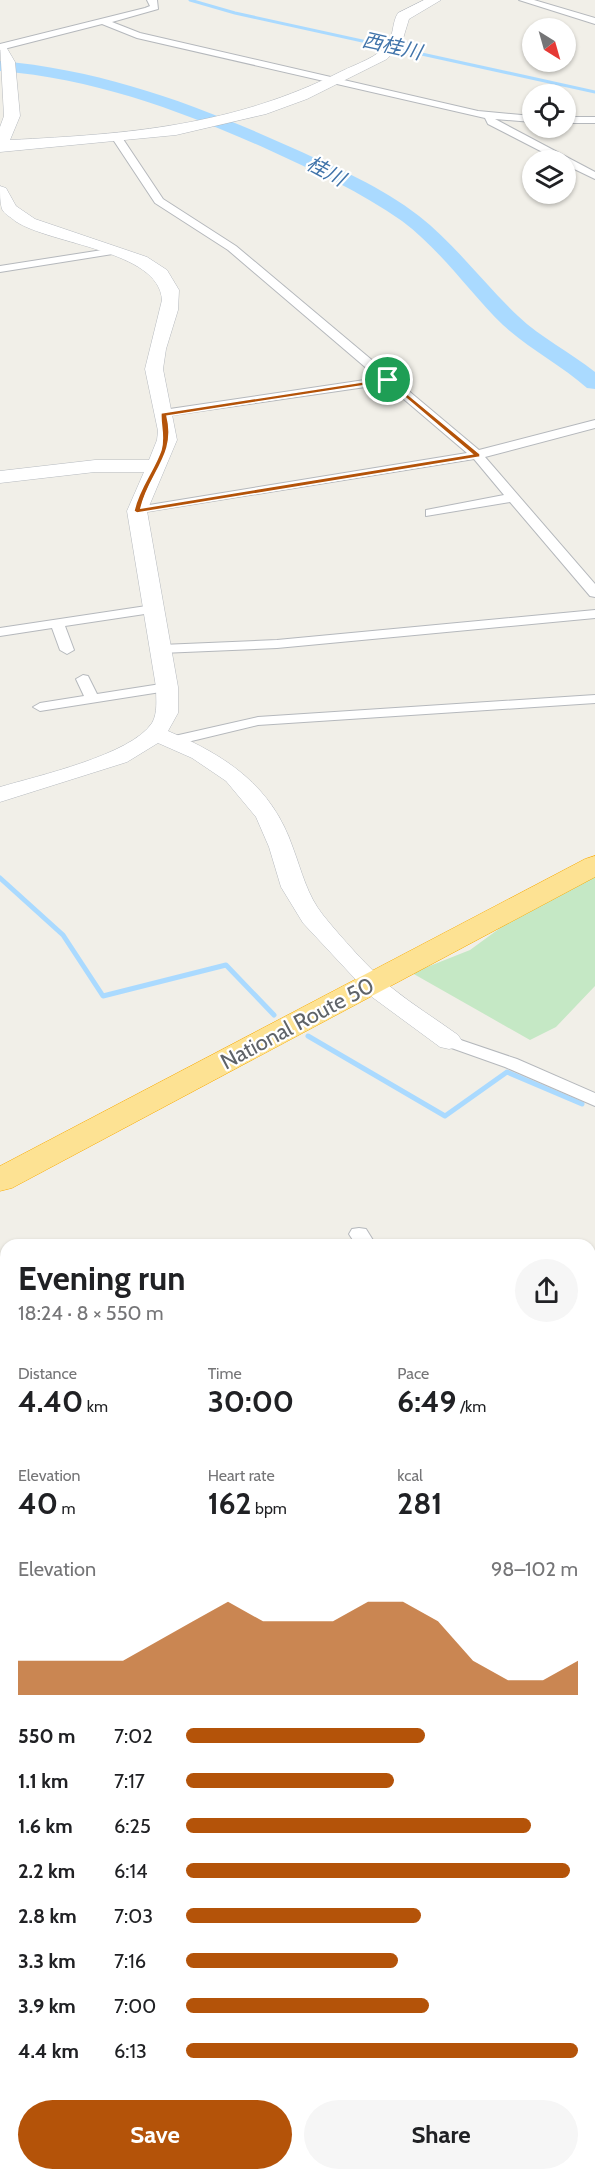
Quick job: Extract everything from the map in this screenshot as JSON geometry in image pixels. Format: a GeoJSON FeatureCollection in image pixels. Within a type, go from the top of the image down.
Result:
{"type":"FeatureCollection","features":[{"type":"Feature","properties":{"kind":"highway","name":"National Route 50"},"geometry":{"type":"LineString","coordinates":[[0,1180],[595,866]]}},
{"type":"Feature","properties":{"kind":"street"},"geometry":{"type":"LineString","coordinates":[[152,0],[155,5],[152,9],[0,48],[6,69],[6,117],[0,145],[117,138],[207,126],[232,121],[283,105],[335,81],[391,47],[403,16],[434,0]]}},
{"type":"Feature","properties":{"kind":"street"},"geometry":{"type":"LineString","coordinates":[[524,0],[595,21]]}},
{"type":"Feature","properties":{"kind":"street"},"geometry":{"type":"LineString","coordinates":[[104,22],[137,35],[335,81],[491,117],[522,119]]}},
{"type":"Feature","properties":{"kind":"street"},"geometry":{"type":"LineString","coordinates":[[491,117],[489,119],[492,122],[544,150]]}},
{"type":"Feature","properties":{"kind":"street"},"geometry":{"type":"LineString","coordinates":[[576,120],[595,120]]}},
{"type":"Feature","properties":{"kind":"street"},"geometry":{"type":"LineString","coordinates":[[117,138],[159,201],[232,248],[477,455],[595,593]]}},
{"type":"Feature","properties":{"kind":"street"},"geometry":{"type":"LineString","coordinates":[[576,166],[595,176]]}},
{"type":"Feature","properties":{"kind":"street"},"geometry":{"type":"LineString","coordinates":[[0,191],[2,200],[14,215],[38,226],[116,252],[154,269],[170,287],[171,300],[154,361],[154,387],[168,432],[167,440],[137,511],[166,687],[165,737]]}},
{"type":"Feature","properties":{"kind":"street"},"geometry":{"type":"LineString","coordinates":[[0,269],[116,252]]}},
{"type":"Feature","properties":{"kind":"street"},"geometry":{"type":"LineString","coordinates":[[163,414],[388,380]]}},
{"type":"Feature","properties":{"kind":"street"},"geometry":{"type":"LineString","coordinates":[[137,511],[477,455],[595,424]]}},
{"type":"Feature","properties":{"kind":"street"},"geometry":{"type":"LineString","coordinates":[[0,476],[95,466],[156,466]]}},
{"type":"Feature","properties":{"kind":"street"},"geometry":{"type":"LineString","coordinates":[[431,513],[514,497]]}},
{"type":"Feature","properties":{"kind":"street"},"geometry":{"type":"LineString","coordinates":[[0,632],[153,609]]}},
{"type":"Feature","properties":{"kind":"street"},"geometry":{"type":"LineString","coordinates":[[161,649],[276,644],[595,614]]}},
{"type":"Feature","properties":{"kind":"street"},"geometry":{"type":"LineString","coordinates":[[57,623],[67,650]]}},
{"type":"Feature","properties":{"kind":"street"},"geometry":{"type":"LineString","coordinates":[[83,679],[92,698]]}},
{"type":"Feature","properties":{"kind":"street"},"geometry":{"type":"LineString","coordinates":[[40,707],[166,687]]}},
{"type":"Feature","properties":{"kind":"street"},"geometry":{"type":"LineString","coordinates":[[0,795],[119,757],[165,737],[258,721],[595,699]]}},
{"type":"Feature","properties":{"kind":"street"},"geometry":{"type":"LineString","coordinates":[[165,737],[234,776],[258,803],[274,828],[293,887],[303,907],[381,992],[449,1041],[511,1063],[595,1100]]}},
{"type":"Feature","properties":{"kind":"green space"},"geometry":{"type":"Polygon","coordinates":[[[595,876],[595,986],[556,1027],[530,1040],[412,973],[470,950],[507,923],[595,876]]]}},
{"type":"Feature","properties":{"kind":"waterway","name":"西桂川"},"geometry":{"type":"LineString","coordinates":[[190,0],[235,13],[595,92]]}},
{"type":"Feature","properties":{"kind":"waterway","name":"桂川"},"geometry":{"type":"LineString","coordinates":[[0,66],[69,74],[136,91],[233,128],[363,189],[394,207],[427,232],[521,330],[595,383]]}},
{"type":"Feature","properties":{"kind":"waterway"},"geometry":{"type":"LineString","coordinates":[[0,878],[63,935],[103,996],[226,965],[274,1015]]}},
{"type":"Feature","properties":{"kind":"waterway"},"geometry":{"type":"LineString","coordinates":[[308,1036],[445,1116],[507,1072],[582,1104]]}},
{"type":"Feature","properties":{"kind":"route"},"geometry":{"type":"LineString","coordinates":[[388,380],[477,455],[137,511],[167,440],[168,432],[163,414],[388,380]]}}]}
